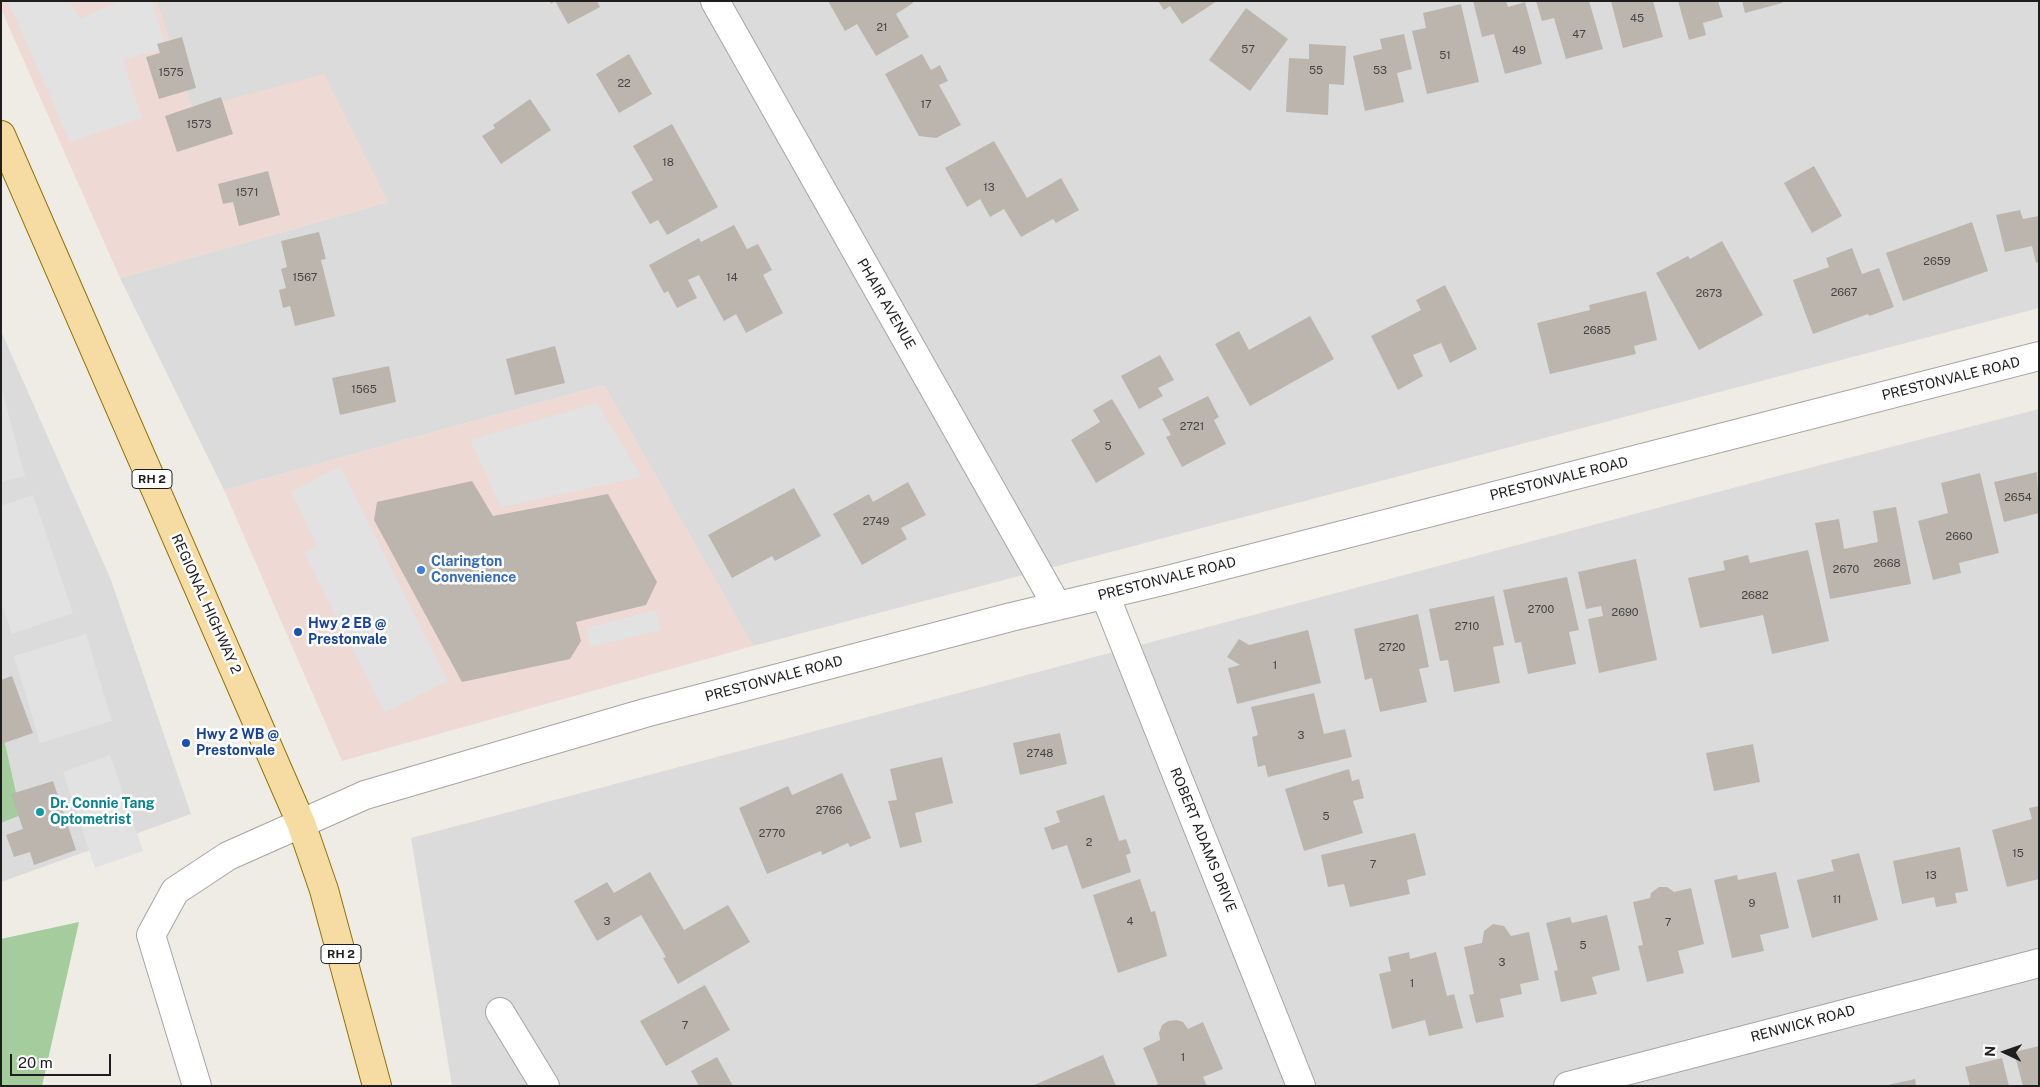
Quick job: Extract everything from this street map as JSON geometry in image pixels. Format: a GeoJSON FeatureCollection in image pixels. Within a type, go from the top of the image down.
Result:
{"type":"FeatureCollection","features":[{"type":"Feature","properties":{"kind":"main road","name":"REGIONAL HIGHWAY 2"},"geometry":{"type":"LineString","coordinates":[[1,135],[301,823],[324,890],[377,1086]]}},
{"type":"Feature","properties":{"kind":"street","name":"PHAIR AVENUE"},"geometry":{"type":"LineString","coordinates":[[715,1],[1057,606]]}},
{"type":"Feature","properties":{"kind":"street","name":"PRESTONVALE ROAD"},"geometry":{"type":"LineString","coordinates":[[198,1086],[151,935],[175,891],[228,856],[365,795],[645,713],[2039,356]]}},
{"type":"Feature","properties":{"kind":"street","name":"ROBERT ADAMS DRIVE"},"geometry":{"type":"LineString","coordinates":[[1106,595],[1301,1086]]}},
{"type":"Feature","properties":{"kind":"street","name":"RENWICK ROAD"},"geometry":{"type":"LineString","coordinates":[[1568,1086],[2039,963]]}},
{"type":"Feature","properties":{"kind":"street"},"geometry":{"type":"LineString","coordinates":[[500,1012],[545,1086]]}},
{"type":"Feature","properties":{"kind":"shaded area"},"geometry":{"type":"Polygon","coordinates":[[[1,1],[157,1],[193,109],[324,74],[388,202],[120,278],[1,9],[1,1]]]}},
{"type":"Feature","properties":{"kind":"shaded area"},"geometry":{"type":"Polygon","coordinates":[[[8,1],[70,1],[80,19],[120,1],[152,1],[166,48],[123,60],[142,118],[70,142],[8,1]]]}},
{"type":"Feature","properties":{"kind":"shaded area"},"geometry":{"type":"Polygon","coordinates":[[[155,1],[2039,1],[2039,308],[753,646],[604,385],[224,490],[120,278],[388,202],[192,109],[155,1]]]}},
{"type":"Feature","properties":{"kind":"shaded area"},"geometry":{"type":"Polygon","coordinates":[[[1,331],[111,580],[191,814],[1,882],[1,823],[21,815],[1,725],[1,331]]]}},
{"type":"Feature","properties":{"kind":"shaded area"},"geometry":{"type":"Polygon","coordinates":[[[604,385],[753,646],[342,761],[224,490],[604,385]]]}},
{"type":"Feature","properties":{"kind":"shaded area"},"geometry":{"type":"Polygon","coordinates":[[[1,386],[25,476],[1,482],[1,386]]]}},
{"type":"Feature","properties":{"kind":"shaded area"},"geometry":{"type":"Polygon","coordinates":[[[597,403],[642,477],[501,507],[470,440],[597,403]]]}},
{"type":"Feature","properties":{"kind":"shaded area"},"geometry":{"type":"Polygon","coordinates":[[[2039,409],[2039,1086],[452,1086],[411,838],[1778,476],[2039,409]]]}},
{"type":"Feature","properties":{"kind":"shaded area"},"geometry":{"type":"Polygon","coordinates":[[[340,466],[448,681],[385,713],[304,553],[317,546],[291,492],[340,466]]]}},
{"type":"Feature","properties":{"kind":"shaded area"},"geometry":{"type":"Polygon","coordinates":[[[33,495],[73,613],[12,634],[1,602],[1,506],[33,495]]]}},
{"type":"Feature","properties":{"kind":"shaded area"},"geometry":{"type":"Polygon","coordinates":[[[656,610],[661,630],[590,647],[586,628],[656,610]]]}},
{"type":"Feature","properties":{"kind":"shaded area"},"geometry":{"type":"Polygon","coordinates":[[[86,634],[112,721],[40,743],[14,656],[86,634]]]}},
{"type":"Feature","properties":{"kind":"shaded area"},"geometry":{"type":"Polygon","coordinates":[[[110,755],[143,851],[95,868],[63,772],[110,755]]]}},
{"type":"Feature","properties":{"kind":"green space"},"geometry":{"type":"Polygon","coordinates":[[[1,725],[21,815],[1,823],[1,725]]]}},
{"type":"Feature","properties":{"kind":"green space"},"geometry":{"type":"Polygon","coordinates":[[[79,922],[42,1086],[1,1086],[1,939],[79,922]]]}},
{"type":"Feature","properties":{"kind":"building"},"geometry":{"type":"Polygon","coordinates":[[[555,1],[597,1],[600,7],[568,24],[555,1]]]}},
{"type":"Feature","properties":{"kind":"building"},"geometry":{"type":"Polygon","coordinates":[[[828,1],[912,1],[913,3],[896,14],[909,37],[876,56],[857,24],[845,31],[828,1]]]}},
{"type":"Feature","properties":{"kind":"building"},"geometry":{"type":"Polygon","coordinates":[[[1158,1],[1217,1],[1182,24],[1170,6],[1164,10],[1158,1]]]}},
{"type":"Feature","properties":{"kind":"building"},"geometry":{"type":"Polygon","coordinates":[[[1473,1],[1506,1],[1508,7],[1525,2],[1542,64],[1505,74],[1494,34],[1482,37],[1473,1]]]}},
{"type":"Feature","properties":{"kind":"building"},"geometry":{"type":"Polygon","coordinates":[[[1536,1],[1589,1],[1603,49],[1566,59],[1554,18],[1542,21],[1536,1]]]}},
{"type":"Feature","properties":{"kind":"building"},"geometry":{"type":"Polygon","coordinates":[[[1611,1],[1653,1],[1663,37],[1623,48],[1611,1]]]}},
{"type":"Feature","properties":{"kind":"building"},"geometry":{"type":"Polygon","coordinates":[[[1678,1],[1718,1],[1723,17],[1703,23],[1706,35],[1689,40],[1678,1]]]}},
{"type":"Feature","properties":{"kind":"building"},"geometry":{"type":"Polygon","coordinates":[[[1742,1],[1782,1],[1782,3],[1745,13],[1742,1]]]}},
{"type":"Feature","properties":{"kind":"building"},"geometry":{"type":"Polygon","coordinates":[[[1461,4],[1479,82],[1427,94],[1412,31],[1426,28],[1423,13],[1461,4]]]}},
{"type":"Feature","properties":{"kind":"building"},"geometry":{"type":"Polygon","coordinates":[[[1246,8],[1288,39],[1250,91],[1209,60],[1246,8]]]}},
{"type":"Feature","properties":{"kind":"building"},"geometry":{"type":"Polygon","coordinates":[[[1404,34],[1412,69],[1397,73],[1404,102],[1365,111],[1353,56],[1382,49],[1380,39],[1404,34]]]}},
{"type":"Feature","properties":{"kind":"building"},"geometry":{"type":"Polygon","coordinates":[[[182,37],[196,88],[159,99],[146,57],[160,53],[157,44],[182,37]]]}},
{"type":"Feature","properties":{"kind":"building"},"geometry":{"type":"Polygon","coordinates":[[[1309,44],[1346,46],[1344,85],[1329,84],[1328,115],[1286,112],[1289,58],[1309,59],[1309,44]]]}},
{"type":"Feature","properties":{"kind":"building"},"geometry":{"type":"Polygon","coordinates":[[[629,54],[652,94],[619,113],[596,74],[629,54]]]}},
{"type":"Feature","properties":{"kind":"building"},"geometry":{"type":"Polygon","coordinates":[[[922,54],[931,70],[940,65],[948,81],[939,85],[961,125],[936,138],[919,136],[885,74],[922,54]]]}},
{"type":"Feature","properties":{"kind":"building"},"geometry":{"type":"Polygon","coordinates":[[[221,97],[233,134],[177,152],[165,116],[221,97]]]}},
{"type":"Feature","properties":{"kind":"building"},"geometry":{"type":"Polygon","coordinates":[[[530,99],[551,130],[501,164],[482,136],[495,128],[493,125],[530,99]]]}},
{"type":"Feature","properties":{"kind":"building"},"geometry":{"type":"Polygon","coordinates":[[[672,124],[718,207],[667,235],[658,220],[650,224],[631,192],[653,180],[633,146],[672,124]]]}},
{"type":"Feature","properties":{"kind":"building"},"geometry":{"type":"Polygon","coordinates":[[[994,141],[1027,198],[1061,178],[1079,210],[1056,223],[1053,219],[1021,237],[1004,209],[990,217],[980,199],[967,207],[945,168],[994,141]]]}},
{"type":"Feature","properties":{"kind":"building"},"geometry":{"type":"Polygon","coordinates":[[[1814,166],[1842,216],[1812,233],[1784,183],[1814,166]]]}},
{"type":"Feature","properties":{"kind":"building"},"geometry":{"type":"Polygon","coordinates":[[[268,171],[280,215],[239,226],[233,202],[223,204],[218,184],[268,171]]]}},
{"type":"Feature","properties":{"kind":"building"},"geometry":{"type":"Polygon","coordinates":[[[2020,210],[2023,219],[2039,216],[2039,262],[2036,263],[2032,246],[2005,252],[1996,215],[2020,210]]]}},
{"type":"Feature","properties":{"kind":"building"},"geometry":{"type":"Polygon","coordinates":[[[1972,222],[1988,271],[1903,301],[1886,253],[1972,222]]]}},
{"type":"Feature","properties":{"kind":"building"},"geometry":{"type":"Polygon","coordinates":[[[734,225],[747,249],[758,244],[772,270],[763,275],[783,313],[746,333],[736,314],[724,321],[699,275],[688,280],[697,298],[677,308],[668,291],[664,293],[649,265],[699,238],[701,242],[734,225]]]}},
{"type":"Feature","properties":{"kind":"building"},"geometry":{"type":"Polygon","coordinates":[[[319,232],[326,259],[321,260],[335,316],[295,326],[290,306],[283,308],[279,290],[286,288],[281,269],[287,267],[281,241],[319,232]]]}},
{"type":"Feature","properties":{"kind":"building"},"geometry":{"type":"Polygon","coordinates":[[[1722,241],[1763,315],[1699,350],[1656,273],[1688,256],[1690,259],[1722,241]]]}},
{"type":"Feature","properties":{"kind":"building"},"geometry":{"type":"Polygon","coordinates":[[[1852,248],[1862,274],[1879,268],[1894,307],[1869,316],[1868,314],[1813,334],[1793,280],[1829,267],[1826,258],[1852,248]]]}},
{"type":"Feature","properties":{"kind":"building"},"geometry":{"type":"Polygon","coordinates":[[[1445,285],[1477,349],[1450,363],[1441,343],[1413,355],[1423,376],[1398,390],[1371,336],[1421,310],[1416,300],[1445,285]]]}},
{"type":"Feature","properties":{"kind":"building"},"geometry":{"type":"Polygon","coordinates":[[[1646,291],[1657,340],[1634,346],[1636,354],[1550,374],[1537,323],[1590,310],[1589,305],[1646,291]]]}},
{"type":"Feature","properties":{"kind":"building"},"geometry":{"type":"Polygon","coordinates":[[[1310,316],[1334,359],[1250,406],[1215,344],[1239,331],[1249,350],[1310,316]]]}},
{"type":"Feature","properties":{"kind":"building"},"geometry":{"type":"Polygon","coordinates":[[[555,346],[565,383],[515,395],[506,359],[555,346]]]}},
{"type":"Feature","properties":{"kind":"building"},"geometry":{"type":"Polygon","coordinates":[[[1160,355],[1174,380],[1158,388],[1163,396],[1139,409],[1121,376],[1160,355]]]}},
{"type":"Feature","properties":{"kind":"building"},"geometry":{"type":"Polygon","coordinates":[[[389,366],[396,402],[340,415],[332,378],[389,366]]]}},
{"type":"Feature","properties":{"kind":"building"},"geometry":{"type":"Polygon","coordinates":[[[1208,396],[1219,417],[1214,420],[1226,444],[1182,467],[1166,437],[1171,435],[1162,419],[1208,396]]]}},
{"type":"Feature","properties":{"kind":"building"},"geometry":{"type":"Polygon","coordinates":[[[1112,399],[1145,454],[1096,483],[1071,440],[1100,422],[1093,410],[1112,399]]]}},
{"type":"Feature","properties":{"kind":"building"},"geometry":{"type":"Polygon","coordinates":[[[2037,472],[2039,513],[2004,522],[1994,482],[2037,472]]]}},
{"type":"Feature","properties":{"kind":"building"},"geometry":{"type":"Polygon","coordinates":[[[1980,473],[1999,553],[1959,563],[1961,573],[1933,580],[1918,521],[1948,513],[1941,483],[1980,473]]]}},
{"type":"Feature","properties":{"kind":"building"},"geometry":{"type":"Polygon","coordinates":[[[472,481],[493,516],[608,494],[657,582],[646,605],[576,622],[581,641],[570,659],[462,682],[374,520],[377,502],[472,481]]]}},
{"type":"Feature","properties":{"kind":"building"},"geometry":{"type":"Polygon","coordinates":[[[908,482],[926,515],[901,528],[907,539],[862,565],[833,514],[869,494],[873,502],[908,482]]]}},
{"type":"Feature","properties":{"kind":"building"},"geometry":{"type":"Polygon","coordinates":[[[794,488],[821,536],[775,561],[772,556],[732,578],[708,535],[794,488]]]}},
{"type":"Feature","properties":{"kind":"building"},"geometry":{"type":"Polygon","coordinates":[[[1896,507],[1911,584],[1830,599],[1815,523],[1839,519],[1844,549],[1878,542],[1873,511],[1896,507]]]}},
{"type":"Feature","properties":{"kind":"building"},"geometry":{"type":"Polygon","coordinates":[[[1808,550],[1829,641],[1772,654],[1763,615],[1700,628],[1688,578],[1725,570],[1723,561],[1748,555],[1750,563],[1808,550]]]}},
{"type":"Feature","properties":{"kind":"building"},"geometry":{"type":"Polygon","coordinates":[[[1636,559],[1657,660],[1599,673],[1588,619],[1603,616],[1601,606],[1586,609],[1578,572],[1636,559]]]}},
{"type":"Feature","properties":{"kind":"building"},"geometry":{"type":"Polygon","coordinates":[[[1567,577],[1579,630],[1569,632],[1576,664],[1528,674],[1521,642],[1515,643],[1503,590],[1567,577]]]}},
{"type":"Feature","properties":{"kind":"building"},"geometry":{"type":"Polygon","coordinates":[[[1494,596],[1504,645],[1493,647],[1500,683],[1454,692],[1448,660],[1440,661],[1429,609],[1494,596]]]}},
{"type":"Feature","properties":{"kind":"building"},"geometry":{"type":"Polygon","coordinates":[[[1418,614],[1429,667],[1419,669],[1427,702],[1380,712],[1372,678],[1365,680],[1354,629],[1418,614]]]}},
{"type":"Feature","properties":{"kind":"building"},"geometry":{"type":"Polygon","coordinates":[[[1308,630],[1321,683],[1237,704],[1228,668],[1240,665],[1227,657],[1239,639],[1249,645],[1308,630]]]}},
{"type":"Feature","properties":{"kind":"building"},"geometry":{"type":"Polygon","coordinates":[[[12,676],[33,733],[1,744],[1,680],[12,676]]]}},
{"type":"Feature","properties":{"kind":"building"},"geometry":{"type":"Polygon","coordinates":[[[1314,693],[1324,734],[1345,729],[1352,757],[1268,777],[1265,765],[1258,767],[1252,737],[1258,735],[1251,707],[1314,693]]]}},
{"type":"Feature","properties":{"kind":"building"},"geometry":{"type":"Polygon","coordinates":[[[1060,733],[1067,764],[1020,775],[1013,743],[1060,733]]]}},
{"type":"Feature","properties":{"kind":"building"},"geometry":{"type":"Polygon","coordinates":[[[1753,744],[1760,782],[1714,791],[1706,753],[1753,744]]]}},
{"type":"Feature","properties":{"kind":"building"},"geometry":{"type":"Polygon","coordinates":[[[942,757],[953,803],[915,813],[922,842],[900,848],[888,801],[897,800],[890,769],[942,757]]]}},
{"type":"Feature","properties":{"kind":"building"},"geometry":{"type":"Polygon","coordinates":[[[1349,769],[1352,781],[1359,779],[1364,798],[1353,801],[1363,833],[1304,851],[1285,789],[1349,769]]]}},
{"type":"Feature","properties":{"kind":"building"},"geometry":{"type":"Polygon","coordinates":[[[842,773],[871,838],[850,847],[848,843],[822,855],[821,851],[767,874],[739,808],[788,786],[792,795],[842,773]]]}},
{"type":"Feature","properties":{"kind":"building","name":"Dr. Connie Tang Optometrist"},"geometry":{"type":"Polygon","coordinates":[[[53,781],[76,850],[34,865],[30,852],[14,857],[6,835],[23,829],[11,794],[53,781]]]}},
{"type":"Feature","properties":{"kind":"building"},"geometry":{"type":"Polygon","coordinates":[[[1104,795],[1119,841],[1126,839],[1131,853],[1126,855],[1131,872],[1082,889],[1067,845],[1052,850],[1044,828],[1060,822],[1056,811],[1104,795]]]}},
{"type":"Feature","properties":{"kind":"building"},"geometry":{"type":"Polygon","coordinates":[[[2039,806],[2039,879],[2007,887],[1992,830],[2032,819],[2029,808],[2039,806]]]}},
{"type":"Feature","properties":{"kind":"building"},"geometry":{"type":"Polygon","coordinates":[[[1415,833],[1426,875],[1407,880],[1410,894],[1350,907],[1344,884],[1328,887],[1321,855],[1415,833]]]}},
{"type":"Feature","properties":{"kind":"building"},"geometry":{"type":"Polygon","coordinates":[[[1960,847],[1968,891],[1955,893],[1957,903],[1936,907],[1934,897],[1902,904],[1893,861],[1960,847]]]}},
{"type":"Feature","properties":{"kind":"building"},"geometry":{"type":"Polygon","coordinates":[[[1859,853],[1878,920],[1812,938],[1797,880],[1834,871],[1831,860],[1859,853]]]}},
{"type":"Feature","properties":{"kind":"building"},"geometry":{"type":"Polygon","coordinates":[[[650,872],[684,930],[728,905],[750,942],[678,984],[663,958],[666,957],[641,915],[597,941],[574,901],[607,882],[614,893],[650,872]]]}},
{"type":"Feature","properties":{"kind":"building"},"geometry":{"type":"Polygon","coordinates":[[[1776,872],[1789,928],[1760,935],[1764,951],[1732,958],[1714,880],[1737,875],[1738,880],[1776,872]]]}},
{"type":"Feature","properties":{"kind":"building"},"geometry":{"type":"Polygon","coordinates":[[[1140,879],[1151,912],[1155,911],[1167,956],[1118,973],[1093,895],[1140,879]]]}},
{"type":"Feature","properties":{"kind":"building"},"geometry":{"type":"Polygon","coordinates":[[[1659,887],[1667,887],[1674,892],[1691,888],[1704,944],[1678,951],[1684,973],[1647,982],[1638,946],[1643,945],[1633,902],[1650,898],[1651,893],[1659,887]]]}},
{"type":"Feature","properties":{"kind":"building"},"geometry":{"type":"Polygon","coordinates":[[[1607,915],[1620,970],[1592,977],[1597,994],[1561,1002],[1554,971],[1558,970],[1546,923],[1570,917],[1572,923],[1607,915]]]}},
{"type":"Feature","properties":{"kind":"building"},"geometry":{"type":"Polygon","coordinates":[[[1493,924],[1504,926],[1511,936],[1529,932],[1539,980],[1520,984],[1522,994],[1500,999],[1504,1017],[1476,1023],[1469,995],[1474,994],[1464,947],[1482,943],[1484,931],[1493,924]]]}},
{"type":"Feature","properties":{"kind":"building"},"geometry":{"type":"Polygon","coordinates":[[[1409,952],[1410,959],[1436,952],[1447,996],[1454,994],[1463,1028],[1429,1036],[1425,1020],[1392,1029],[1379,974],[1391,971],[1388,957],[1409,952]]]}},
{"type":"Feature","properties":{"kind":"building"},"geometry":{"type":"Polygon","coordinates":[[[705,985],[730,1030],[666,1066],[640,1021],[705,985]]]}},
{"type":"Feature","properties":{"kind":"building"},"geometry":{"type":"Polygon","coordinates":[[[1177,1020],[1183,1022],[1188,1029],[1203,1022],[1223,1069],[1203,1077],[1207,1086],[1153,1086],[1158,1084],[1143,1048],[1160,1040],[1159,1033],[1162,1025],[1168,1021],[1177,1020]]]}},
{"type":"Feature","properties":{"kind":"building"},"geometry":{"type":"Polygon","coordinates":[[[2039,1046],[2039,1086],[2023,1086],[2014,1052],[2039,1046]]]}},
{"type":"Feature","properties":{"kind":"building"},"geometry":{"type":"Polygon","coordinates":[[[1103,1055],[1116,1086],[1032,1086],[1103,1055]]]}},
{"type":"Feature","properties":{"kind":"building"},"geometry":{"type":"Polygon","coordinates":[[[717,1057],[733,1086],[699,1086],[691,1071],[717,1057]]]}},
{"type":"Feature","properties":{"kind":"building"},"geometry":{"type":"Polygon","coordinates":[[[2002,1058],[2009,1086],[1970,1086],[1965,1067],[2002,1058]]]}},
{"type":"Feature","properties":{"kind":"building"},"geometry":{"type":"Polygon","coordinates":[[[1915,1079],[1916,1086],[1888,1086],[1888,1085],[1915,1079]]]}},
{"type":"Feature","properties":{"kind":"place","name":"Clarington Convenience"},"geometry":{"type":"Point","coordinates":[421,570]}},
{"type":"Feature","properties":{"kind":"place","name":"Hwy 2 EB @ Prestonvale"},"geometry":{"type":"Point","coordinates":[298,632]}},
{"type":"Feature","properties":{"kind":"place","name":"Hwy 2 WB @ Prestonvale"},"geometry":{"type":"Point","coordinates":[186,743]}},
{"type":"Feature","properties":{"kind":"place","name":"Dr. Connie Tang Optometrist"},"geometry":{"type":"Point","coordinates":[40,812]}}]}
